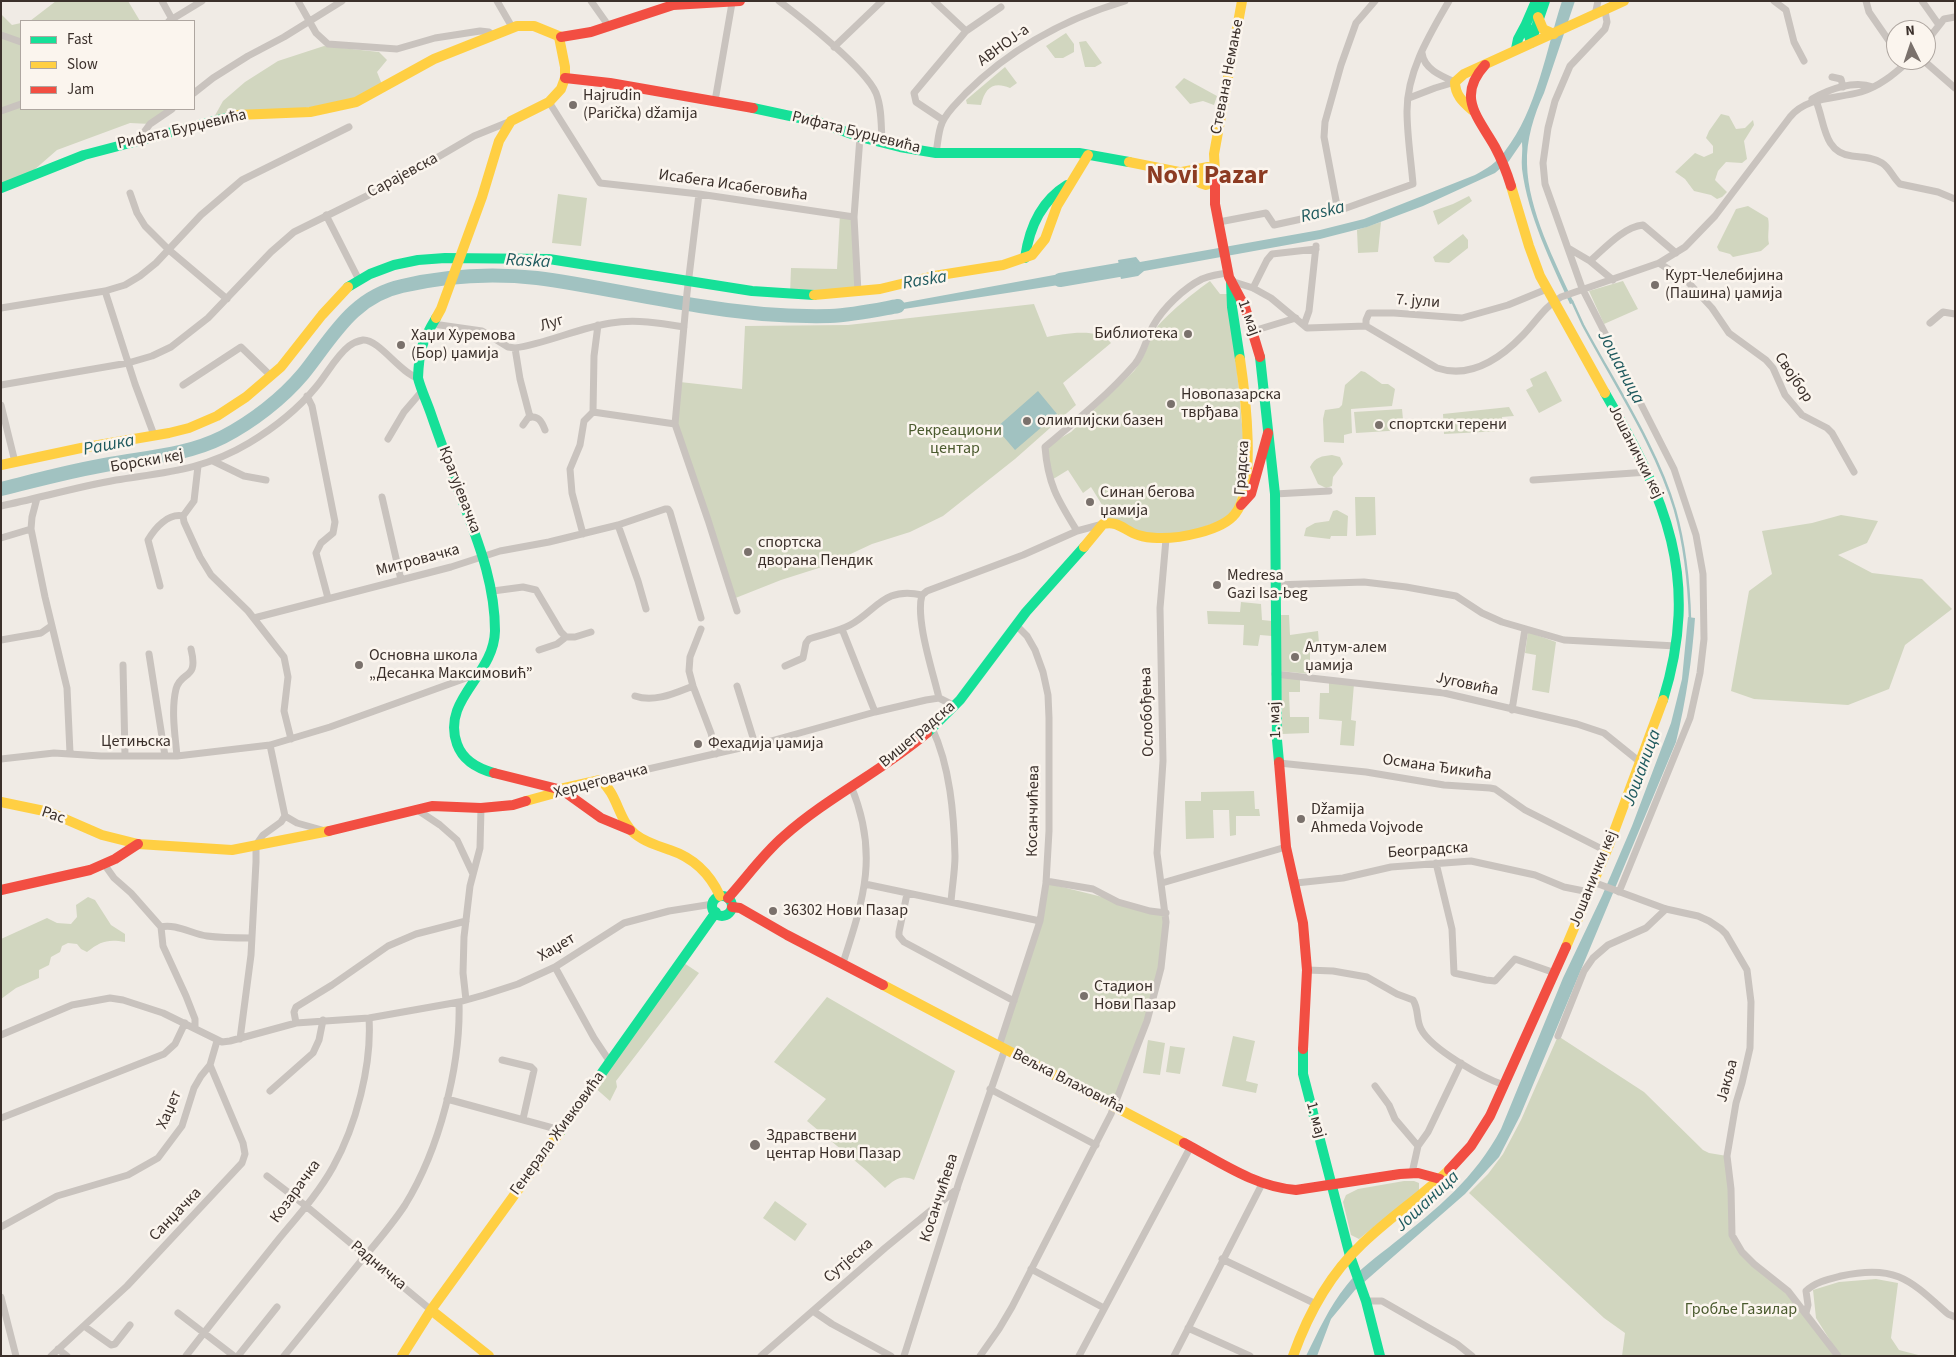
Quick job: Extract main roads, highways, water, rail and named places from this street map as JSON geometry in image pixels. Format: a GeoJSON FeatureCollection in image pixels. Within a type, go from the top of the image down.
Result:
{"type":"FeatureCollection","features":[{"type":"Feature","properties":{"kind":"water"},"geometry":{"type":"Polygon","coordinates":[[[1562,1],[1575,1],[1534,119],[1529,137],[1527,164],[1532,199],[1537,217],[1574,303],[1570,304],[1548,255],[1529,204],[1522,169],[1522,142],[1509,161],[1495,173],[1423,206],[1367,227],[1320,239],[1144,271],[1138,276],[1121,279],[1120,275],[1114,276],[1112,266],[1119,265],[1118,260],[1136,257],[1140,262],[1320,230],[1364,219],[1475,175],[1502,155],[1516,135],[1525,117],[1540,79],[1562,1]]]}},
{"type":"Feature","properties":{"kind":"water"},"geometry":{"type":"Polygon","coordinates":[[[1076,271],[1078,282],[878,313],[880,307],[1076,271]]]}},
{"type":"Feature","properties":{"kind":"water","name":"олимпијски базен"},"geometry":{"type":"Polygon","coordinates":[[[1038,391],[1057,414],[1015,450],[996,428],[1038,391]]]}},
{"type":"Feature","properties":{"kind":"water"},"geometry":{"type":"Polygon","coordinates":[[[1688,617],[1695,618],[1694,634],[1686,696],[1676,742],[1520,1116],[1499,1157],[1465,1194],[1355,1290],[1331,1319],[1317,1356],[1306,1356],[1329,1311],[1351,1280],[1454,1192],[1491,1147],[1501,1129],[1563,978],[1602,896],[1632,826],[1671,723],[1682,679],[1688,617]]]}},
{"type":"Feature","properties":{"kind":"waterway","name":"Raska"},"geometry":{"type":"LineString","coordinates":[[1060,280],[1130,268]]}},
{"type":"Feature","properties":{"kind":"waterway","name":"Raska"},"geometry":{"type":"LineString","coordinates":[[1,489],[83,469],[182,452],[223,437],[256,417],[286,392],[356,309],[385,291],[402,286],[469,276],[520,276],[748,313],[814,316],[839,315],[898,306]]}},
{"type":"Feature","properties":{"kind":"waterway","name":"Јошаница"},"geometry":{"type":"LineString","coordinates":[[1572,301],[1583,325],[1634,416],[1667,487],[1675,510],[1684,551],[1690,620]]}},
{"type":"Feature","properties":{"kind":"place","name":"Hajrudin (Parička) džamija"},"geometry":{"type":"Point","coordinates":[573,105]}},
{"type":"Feature","properties":{"kind":"place","name":"Курт-Челебијина (Пашина) џамија"},"geometry":{"type":"Point","coordinates":[1655,285]}},
{"type":"Feature","properties":{"kind":"place","name":"Библиотека"},"geometry":{"type":"Point","coordinates":[1188,334]}},
{"type":"Feature","properties":{"kind":"place","name":"Хаџи Хуремова (Бор) џамија"},"geometry":{"type":"Point","coordinates":[401,345]}},
{"type":"Feature","properties":{"kind":"place","name":"Новопазарска тврђава"},"geometry":{"type":"Point","coordinates":[1171,404]}},
{"type":"Feature","properties":{"kind":"place","name":"олимпијски базен"},"geometry":{"type":"Point","coordinates":[1027,421]}},
{"type":"Feature","properties":{"kind":"place","name":"спортски терени"},"geometry":{"type":"Point","coordinates":[1379,425]}},
{"type":"Feature","properties":{"kind":"place","name":"Синан бегова џамија"},"geometry":{"type":"Point","coordinates":[1090,502]}},
{"type":"Feature","properties":{"kind":"place","name":"спортска дворана Пендик"},"geometry":{"type":"Point","coordinates":[748,552]}},
{"type":"Feature","properties":{"kind":"place","name":"Medresa Gazi Isa-beg"},"geometry":{"type":"Point","coordinates":[1217,585]}},
{"type":"Feature","properties":{"kind":"place","name":"Алтум-алем џамија"},"geometry":{"type":"Point","coordinates":[1295,657]}},
{"type":"Feature","properties":{"kind":"place","name":"Основна школа „Десанка Максимовић”"},"geometry":{"type":"Point","coordinates":[359,665]}},
{"type":"Feature","properties":{"kind":"place","name":"Фехадија џамија"},"geometry":{"type":"Point","coordinates":[698,744]}},
{"type":"Feature","properties":{"kind":"place","name":"Džamija Ahmeda Vojvode"},"geometry":{"type":"Point","coordinates":[1301,819]}},
{"type":"Feature","properties":{"kind":"place","name":"36302 Нови Пазар"},"geometry":{"type":"Point","coordinates":[773,911]}},
{"type":"Feature","properties":{"kind":"place","name":"Стадион Нови Пазар"},"geometry":{"type":"Point","coordinates":[1084,996]}},
{"type":"Feature","properties":{"kind":"place","name":"Здравствени центар Нови Пазар"},"geometry":{"type":"Point","coordinates":[755,1145]}},
{"type":"Feature","properties":{"kind":"district","name":"Novi Pazar"},"geometry":{"type":"Point","coordinates":[1207,177]}},
{"type":"Feature","properties":{"kind":"park label","name":"Рекреациони центар"},"geometry":{"type":"Point","coordinates":[955,440]}},
{"type":"Feature","properties":{"kind":"park label","name":"Гробље Газилар"},"geometry":{"type":"Point","coordinates":[1741,1310]}},
{"type":"Feature","properties":{"kind":"water label","name":"Рашка"},"geometry":{"type":"Point","coordinates":[109,446]}}]}
